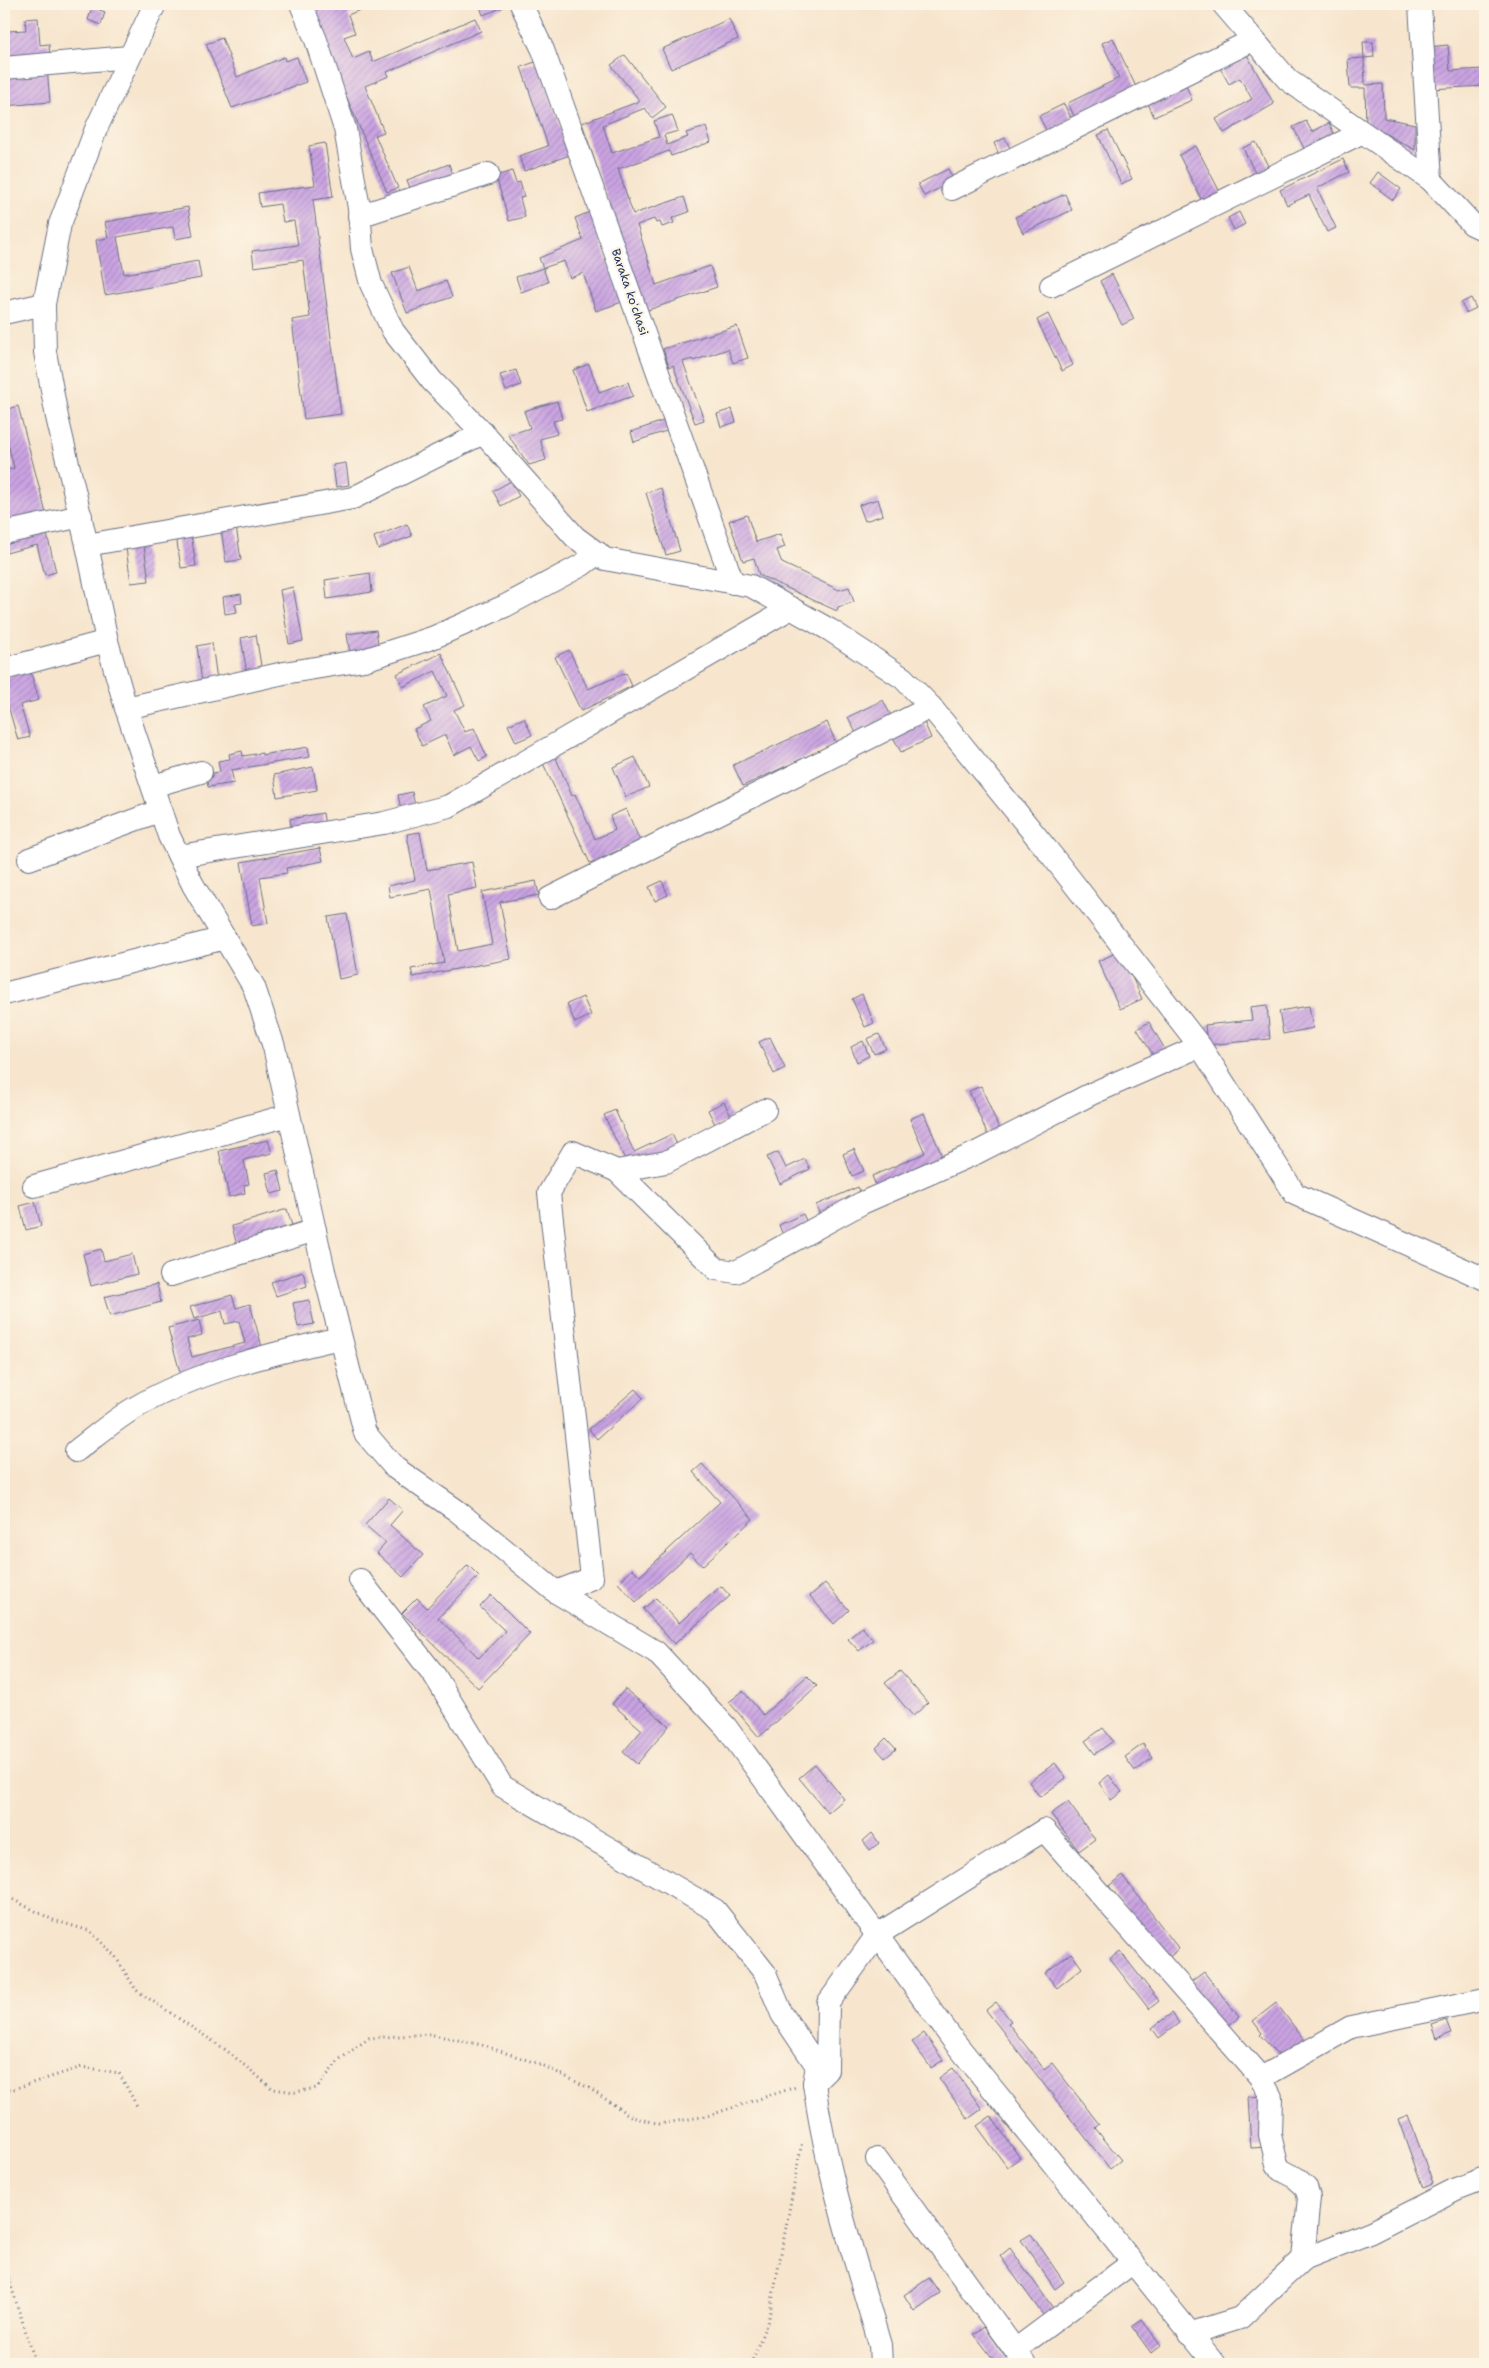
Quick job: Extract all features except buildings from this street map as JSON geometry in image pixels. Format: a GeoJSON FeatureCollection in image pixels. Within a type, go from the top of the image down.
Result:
{"type":"FeatureCollection","features":[{"type":"Feature","properties":{"kind":"street"},"geometry":{"type":"LineString","coordinates":[[155,4],[96,129],[60,224],[44,304],[45,352],[57,417],[81,516],[107,641],[126,708],[153,786],[159,811],[179,856],[254,987],[274,1047],[340,1338],[365,1433],[395,1468],[456,1510],[556,1592],[656,1652],[726,1727],[953,2040],[1215,2364]]}},
{"type":"Feature","properties":{"kind":"street"},"geometry":{"type":"LineString","coordinates":[[300,4],[316,40],[345,129],[360,216],[362,249],[371,284],[393,331],[432,381],[483,433],[575,537],[605,559],[639,567],[751,586],[830,630],[903,678],[931,707],[1053,857],[1200,1046],[1295,1194],[1485,1278]]}},
{"type":"Feature","properties":{"kind":"street","name":"Baraka koʻchasi"},"geometry":{"type":"LineString","coordinates":[[521,4],[546,58],[733,583]]}},
{"type":"Feature","properties":{"kind":"street"},"geometry":{"type":"LineString","coordinates":[[1223,4],[1288,80],[1361,133],[1431,180],[1472,224],[1485,230]]}},
{"type":"Feature","properties":{"kind":"street"},"geometry":{"type":"LineString","coordinates":[[1420,5],[1431,180]]}},
{"type":"Feature","properties":{"kind":"street"},"geometry":{"type":"LineString","coordinates":[[952,189],[1253,40]]}},
{"type":"Feature","properties":{"kind":"street"},"geometry":{"type":"LineString","coordinates":[[4,68],[129,57]]}},
{"type":"Feature","properties":{"kind":"street"},"geometry":{"type":"LineString","coordinates":[[1051,286],[1361,133]]}},
{"type":"Feature","properties":{"kind":"street"},"geometry":{"type":"LineString","coordinates":[[360,216],[488,174]]}},
{"type":"Feature","properties":{"kind":"street"},"geometry":{"type":"LineString","coordinates":[[4,313],[44,304]]}},
{"type":"Feature","properties":{"kind":"street"},"geometry":{"type":"LineString","coordinates":[[87,545],[353,498],[483,433]]}},
{"type":"Feature","properties":{"kind":"street"},"geometry":{"type":"LineString","coordinates":[[4,533],[81,516]]}},
{"type":"Feature","properties":{"kind":"street"},"geometry":{"type":"LineString","coordinates":[[126,708],[284,673],[364,660],[432,638],[505,606],[582,564],[598,553]]}},
{"type":"Feature","properties":{"kind":"street"},"geometry":{"type":"LineString","coordinates":[[179,856],[384,823],[449,806],[791,608]]}},
{"type":"Feature","properties":{"kind":"street"},"geometry":{"type":"LineString","coordinates":[[4,669],[107,641]]}},
{"type":"Feature","properties":{"kind":"street"},"geometry":{"type":"LineString","coordinates":[[550,898],[931,707]]}},
{"type":"Feature","properties":{"kind":"street"},"geometry":{"type":"LineString","coordinates":[[153,786],[201,772]]}},
{"type":"Feature","properties":{"kind":"street"},"geometry":{"type":"LineString","coordinates":[[29,859],[159,811]]}},
{"type":"Feature","properties":{"kind":"street"},"geometry":{"type":"LineString","coordinates":[[4,994],[225,938]]}},
{"type":"Feature","properties":{"kind":"street"},"geometry":{"type":"LineString","coordinates":[[556,1592],[592,1578],[549,1193],[573,1152],[617,1171],[716,1269],[736,1272],[862,1203],[976,1154],[1091,1094],[1200,1046]]}},
{"type":"Feature","properties":{"kind":"street"},"geometry":{"type":"LineString","coordinates":[[617,1171],[666,1162],[765,1110]]}},
{"type":"Feature","properties":{"kind":"street"},"geometry":{"type":"LineString","coordinates":[[34,1186],[289,1115]]}},
{"type":"Feature","properties":{"kind":"street"},"geometry":{"type":"LineString","coordinates":[[171,1275],[315,1230]]}},
{"type":"Feature","properties":{"kind":"street"},"geometry":{"type":"LineString","coordinates":[[76,1451],[137,1406],[184,1385],[262,1356],[340,1338]]}},
{"type":"Feature","properties":{"kind":"street"},"geometry":{"type":"LineString","coordinates":[[360,1580],[435,1676],[502,1786],[714,1910],[765,1973],[782,2014],[817,2066],[814,2083],[819,2123],[880,2346],[881,2364]]}},
{"type":"Feature","properties":{"kind":"street"},"geometry":{"type":"LineString","coordinates":[[814,2083],[827,2070],[828,2003],[877,1935],[1044,1830],[1261,2078],[1271,2097],[1270,2135],[1278,2164],[1287,2175],[1296,2178],[1306,2187],[1309,2197],[1303,2259]]}},
{"type":"Feature","properties":{"kind":"street"},"geometry":{"type":"LineString","coordinates":[[1261,2078],[1351,2027],[1485,1999]]}},
{"type":"Feature","properties":{"kind":"street"},"geometry":{"type":"LineString","coordinates":[[877,2159],[1020,2357],[1132,2263]]}},
{"type":"Feature","properties":{"kind":"street"},"geometry":{"type":"LineString","coordinates":[[1189,2334],[1240,2318],[1303,2259],[1371,2232],[1456,2189],[1485,2178]]}},
{"type":"Feature","properties":{"kind":"path"},"geometry":{"type":"LineString","coordinates":[[4,1895],[53,1920],[90,1931],[115,1956],[136,1990],[226,2050],[273,2089],[295,2092],[317,2088],[340,2059],[369,2038],[428,2034],[482,2045],[542,2065],[588,2088],[632,2117],[660,2124],[707,2116],[780,2091],[814,2083]]}},
{"type":"Feature","properties":{"kind":"path"},"geometry":{"type":"LineString","coordinates":[[4,2092],[82,2068],[119,2073],[138,2108]]}},
{"type":"Feature","properties":{"kind":"path"},"geometry":{"type":"LineString","coordinates":[[752,2364],[769,2316],[805,2132]]}},
{"type":"Feature","properties":{"kind":"path"},"geometry":{"type":"LineString","coordinates":[[4,2264],[36,2364]]}}]}
